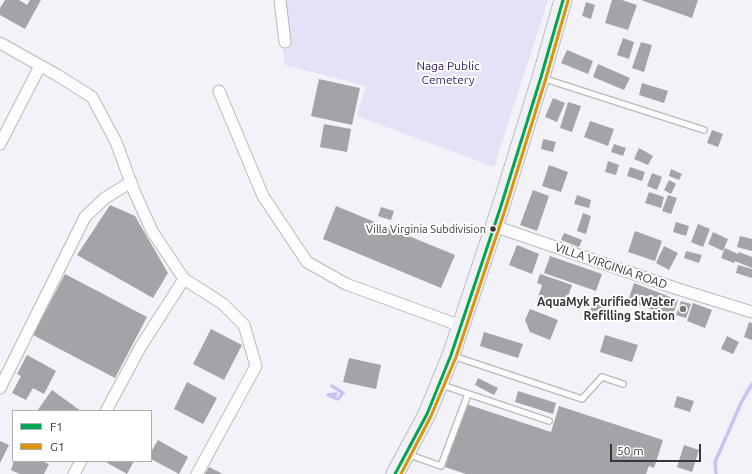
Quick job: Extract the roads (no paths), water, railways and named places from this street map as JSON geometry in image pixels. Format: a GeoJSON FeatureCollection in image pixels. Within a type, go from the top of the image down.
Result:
{"type":"FeatureCollection","features":[{"type":"Feature","properties":{"kind":"main road"},"geometry":{"type":"LineString","coordinates":[[395,474],[427,414],[451,355],[494,226],[541,77],[563,0]]}},
{"type":"Feature","properties":{"kind":"street"},"geometry":{"type":"LineString","coordinates":[[280,0],[285,42]]}},
{"type":"Feature","properties":{"kind":"street"},"geometry":{"type":"LineString","coordinates":[[0,43],[57,75],[92,97],[116,142],[152,231],[184,279],[223,304],[244,325],[256,366],[197,474]]}},
{"type":"Feature","properties":{"kind":"street"},"geometry":{"type":"LineString","coordinates":[[0,144],[40,66]]}},
{"type":"Feature","properties":{"kind":"street"},"geometry":{"type":"LineString","coordinates":[[219,91],[263,196],[307,262],[346,284],[461,326]]}},
{"type":"Feature","properties":{"kind":"street"},"geometry":{"type":"LineString","coordinates":[[0,388],[85,217],[105,198],[131,182]]}},
{"type":"Feature","properties":{"kind":"street","name":"VILLA VIRGINIA ROAD"},"geometry":{"type":"LineString","coordinates":[[494,226],[678,289],[752,312]]}},
{"type":"Feature","properties":{"kind":"street"},"geometry":{"type":"LineString","coordinates":[[107,410],[141,346],[184,279]]}},
{"type":"Feature","properties":{"kind":"street"},"geometry":{"type":"LineString","coordinates":[[74,474],[80,462]]}},
{"type":"Feature","properties":{"kind":"lane"},"geometry":{"type":"LineString","coordinates":[[541,77],[704,130]]}},
{"type":"Feature","properties":{"kind":"lane"},"geometry":{"type":"LineString","coordinates":[[451,355],[582,399],[602,377],[623,384]]}},
{"type":"Feature","properties":{"kind":"lane"},"geometry":{"type":"LineString","coordinates":[[440,384],[549,421]]}},
{"type":"Feature","properties":{"kind":"lane"},"geometry":{"type":"LineString","coordinates":[[406,454],[441,466],[468,394]]}},
{"type":"Feature","properties":{"kind":"waterway"},"geometry":{"type":"LineString","coordinates":[[716,474],[715,462],[741,403],[752,384]]}},
{"type":"Feature","properties":{"kind":"waterway"},"geometry":{"type":"LineString","coordinates":[[332,386],[343,393],[338,399],[328,395],[336,394]]}},
{"type":"Feature","properties":{"kind":"place","name":"Villa Virginia Subdivision"},"geometry":{"type":"Point","coordinates":[493,229]}},
{"type":"Feature","properties":{"kind":"place","name":"AquaMyk Purified Water Refilling Station"},"geometry":{"type":"Point","coordinates":[683,309]}},
{"type":"Feature","properties":{"kind":"park label","name":"Naga Public Cemetery"},"geometry":{"type":"Point","coordinates":[448,73]}}]}
